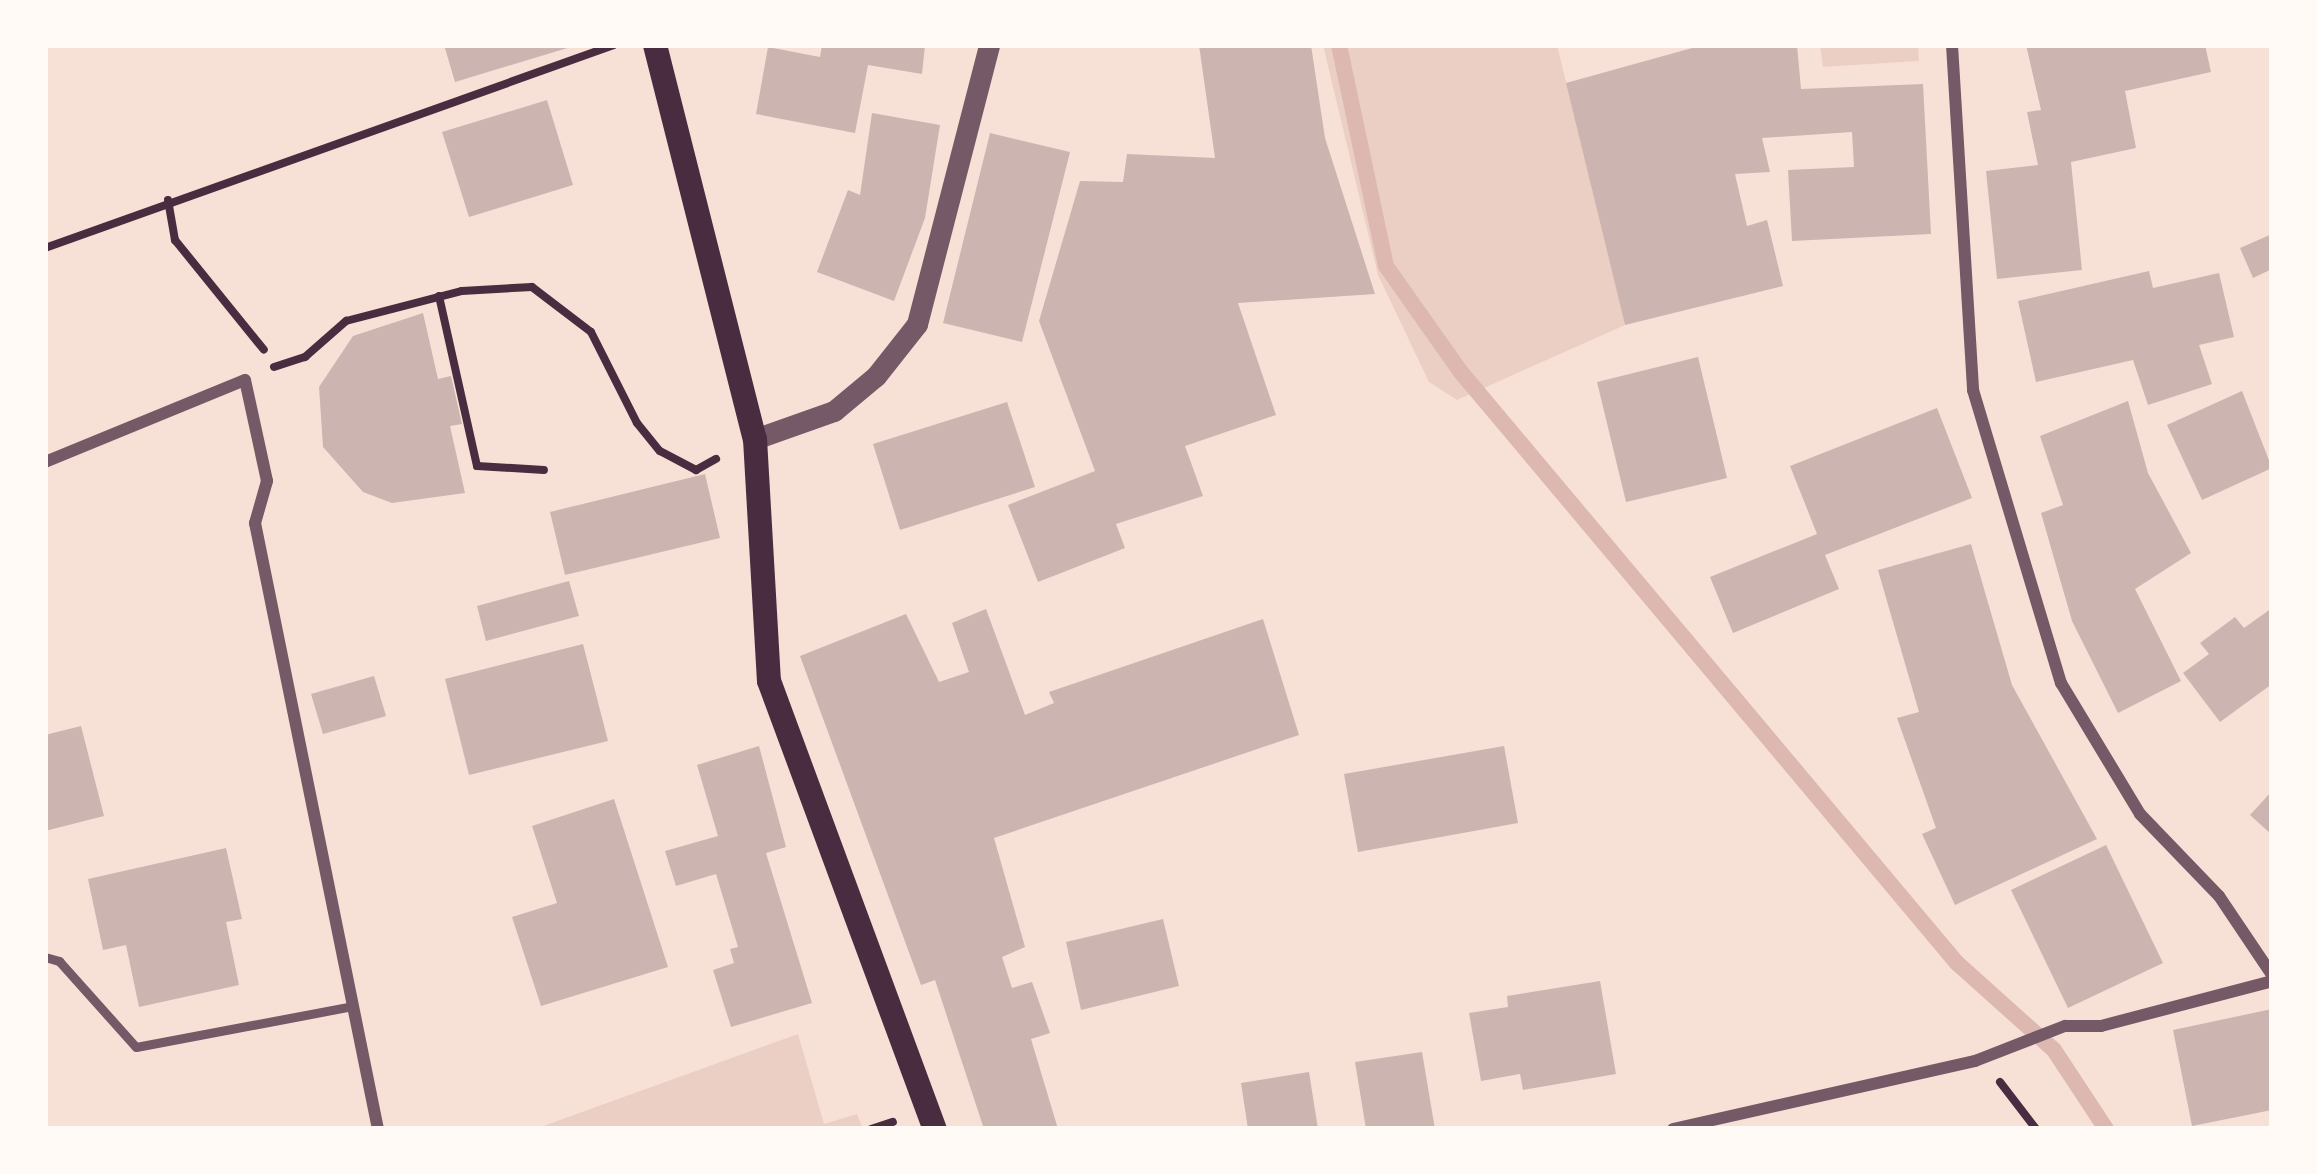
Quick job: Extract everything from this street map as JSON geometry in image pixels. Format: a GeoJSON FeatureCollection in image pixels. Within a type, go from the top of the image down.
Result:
{"type":"FeatureCollection","features":[{"type":"Feature","properties":{"kind":"main road"},"geometry":{"type":"LineString","coordinates":[[655,45],[755,439],[769,680],[935,1129]]}},
{"type":"Feature","properties":{"kind":"street"},"geometry":{"type":"LineString","coordinates":[[755,439],[834,411],[876,376],[916,324],[988,45]]}},
{"type":"Feature","properties":{"kind":"street"},"geometry":{"type":"LineString","coordinates":[[1672,1129],[1975,1061],[2011,1042],[2065,1026],[2101,1026],[2272,978],[2219,896],[2140,814],[2061,683],[1973,390],[1952,45]]}},
{"type":"Feature","properties":{"kind":"street"},"geometry":{"type":"LineString","coordinates":[[45,462],[245,380],[267,481],[255,523],[379,1129]]}},
{"type":"Feature","properties":{"kind":"lane"},"geometry":{"type":"LineString","coordinates":[[45,957],[59,961],[136,1046],[352,1006]]}},
{"type":"Feature","properties":{"kind":"path"},"geometry":{"type":"LineString","coordinates":[[45,248],[168,199],[614,45]]}},
{"type":"Feature","properties":{"kind":"path"},"geometry":{"type":"LineString","coordinates":[[168,199],[175,240],[276,365]]}},
{"type":"Feature","properties":{"kind":"path"},"geometry":{"type":"LineString","coordinates":[[245,380],[305,357],[346,320],[439,296],[513,286],[547,291],[591,332],[648,437],[696,470],[755,439]]}},
{"type":"Feature","properties":{"kind":"path"},"geometry":{"type":"LineString","coordinates":[[439,296],[477,466],[544,470]]}},
{"type":"Feature","properties":{"kind":"shaded area"},"geometry":{"type":"Polygon","coordinates":[[[1323,45],[1557,45],[1625,325],[1457,400],[1429,382],[1378,275],[1323,45]]]}},
{"type":"Feature","properties":{"kind":"shaded area"},"geometry":{"type":"Polygon","coordinates":[[[1820,45],[1918,45],[1919,61],[1823,67],[1820,45]]]}},
{"type":"Feature","properties":{"kind":"shaded area"},"geometry":{"type":"Polygon","coordinates":[[[798,1034],[824,1124],[857,1114],[863,1129],[535,1129],[798,1034]]]}},
{"type":"Feature","properties":{"kind":"building"},"geometry":{"type":"Polygon","coordinates":[[[444,45],[574,45],[574,46],[455,82],[444,45]]]}},
{"type":"Feature","properties":{"kind":"building"},"geometry":{"type":"Polygon","coordinates":[[[822,45],[925,45],[922,74],[868,65],[855,133],[756,114],[768,47],[820,57],[822,45]]]}},
{"type":"Feature","properties":{"kind":"building"},"geometry":{"type":"Polygon","coordinates":[[[1199,45],[1311,45],[1325,138],[1375,294],[1238,303],[1276,415],[1185,446],[1203,496],[1116,524],[1125,548],[1038,582],[1008,505],[1095,471],[1039,321],[1080,181],[1123,182],[1127,154],[1215,158],[1199,45]]]}},
{"type":"Feature","properties":{"kind":"building"},"geometry":{"type":"Polygon","coordinates":[[[1703,45],[1797,45],[1801,89],[1923,84],[1931,234],[1792,241],[1788,170],[1854,167],[1852,132],[1762,138],[1770,172],[1735,174],[1747,226],[1767,220],[1783,286],[1625,325],[1566,83],[1703,45]]]}},
{"type":"Feature","properties":{"kind":"building"},"geometry":{"type":"Polygon","coordinates":[[[2026,45],[2205,45],[2211,72],[2125,91],[2136,148],[2071,162],[2082,270],[1997,279],[1986,171],[2038,165],[2027,112],[2041,110],[2026,45]]]}},
{"type":"Feature","properties":{"kind":"building"},"geometry":{"type":"Polygon","coordinates":[[[547,100],[573,185],[469,217],[442,132],[547,100]]]}},
{"type":"Feature","properties":{"kind":"building"},"geometry":{"type":"Polygon","coordinates":[[[872,113],[940,125],[925,218],[894,301],[817,272],[848,190],[860,195],[872,113]]]}},
{"type":"Feature","properties":{"kind":"building"},"geometry":{"type":"Polygon","coordinates":[[[990,133],[1070,152],[1022,342],[943,323],[990,133]]]}},
{"type":"Feature","properties":{"kind":"building"},"geometry":{"type":"Polygon","coordinates":[[[2272,234],[2272,269],[2253,278],[2240,248],[2272,234]]]}},
{"type":"Feature","properties":{"kind":"building"},"geometry":{"type":"Polygon","coordinates":[[[2149,271],[2153,288],[2219,273],[2234,337],[2199,345],[2212,384],[2148,405],[2133,360],[2036,382],[2018,301],[2149,271]]]}},
{"type":"Feature","properties":{"kind":"building"},"geometry":{"type":"Polygon","coordinates":[[[423,313],[438,379],[451,376],[462,424],[450,426],[465,493],[392,503],[363,492],[323,447],[319,387],[353,336],[423,313]]]}},
{"type":"Feature","properties":{"kind":"building"},"geometry":{"type":"Polygon","coordinates":[[[1698,357],[1727,478],[1626,502],[1597,382],[1698,357]]]}},
{"type":"Feature","properties":{"kind":"building"},"geometry":{"type":"Polygon","coordinates":[[[2242,391],[2272,468],[2202,500],[2167,425],[2242,391]]]}},
{"type":"Feature","properties":{"kind":"building"},"geometry":{"type":"Polygon","coordinates":[[[2128,401],[2148,473],[2191,553],[2135,589],[2181,681],[2118,713],[2072,621],[2041,513],[2063,505],[2040,436],[2128,401]]]}},
{"type":"Feature","properties":{"kind":"building"},"geometry":{"type":"Polygon","coordinates":[[[1007,402],[1035,487],[900,530],[873,444],[1007,402]]]}},
{"type":"Feature","properties":{"kind":"building"},"geometry":{"type":"Polygon","coordinates":[[[1937,408],[1972,498],[1825,555],[1839,589],[1733,633],[1710,577],[1817,534],[1790,466],[1937,408]]]}},
{"type":"Feature","properties":{"kind":"building"},"geometry":{"type":"Polygon","coordinates":[[[705,474],[720,538],[565,575],[550,512],[705,474]]]}},
{"type":"Feature","properties":{"kind":"building"},"geometry":{"type":"Polygon","coordinates":[[[1971,544],[2012,685],[2097,839],[1955,905],[1922,834],[1936,828],[1897,718],[1919,712],[1878,570],[1971,544]]]}},
{"type":"Feature","properties":{"kind":"building"},"geometry":{"type":"Polygon","coordinates":[[[569,581],[579,616],[486,641],[477,606],[569,581]]]}},
{"type":"Feature","properties":{"kind":"building"},"geometry":{"type":"Polygon","coordinates":[[[2272,608],[2272,684],[2220,722],[2183,673],[2209,654],[2200,643],[2235,617],[2244,628],[2272,608]]]}},
{"type":"Feature","properties":{"kind":"building"},"geometry":{"type":"Polygon","coordinates":[[[986,609],[1025,715],[1054,703],[1049,692],[1263,619],[1299,735],[994,838],[1025,947],[1002,957],[1012,988],[1032,982],[1050,1033],[1031,1039],[1058,1129],[984,1129],[935,980],[921,985],[800,656],[906,614],[939,682],[969,672],[952,623],[986,609]]]}},
{"type":"Feature","properties":{"kind":"building"},"geometry":{"type":"Polygon","coordinates":[[[583,644],[608,741],[469,775],[445,679],[583,644]]]}},
{"type":"Feature","properties":{"kind":"building"},"geometry":{"type":"Polygon","coordinates":[[[374,676],[386,716],[323,734],[311,694],[374,676]]]}},
{"type":"Feature","properties":{"kind":"building"},"geometry":{"type":"Polygon","coordinates":[[[81,726],[104,816],[45,831],[45,735],[81,726]]]}},
{"type":"Feature","properties":{"kind":"building"},"geometry":{"type":"Polygon","coordinates":[[[759,746],[786,847],[766,853],[812,1003],[731,1027],[713,970],[734,963],[730,949],[738,947],[716,874],[676,886],[665,851],[718,836],[697,765],[759,746]]]}},
{"type":"Feature","properties":{"kind":"building"},"geometry":{"type":"Polygon","coordinates":[[[1504,746],[1518,823],[1358,852],[1344,774],[1504,746]]]}},
{"type":"Feature","properties":{"kind":"building"},"geometry":{"type":"Polygon","coordinates":[[[2272,791],[2272,835],[2250,815],[2272,791]]]}},
{"type":"Feature","properties":{"kind":"building"},"geometry":{"type":"Polygon","coordinates":[[[614,799],[668,967],[541,1006],[512,917],[557,903],[532,826],[614,799]]]}},
{"type":"Feature","properties":{"kind":"building"},"geometry":{"type":"Polygon","coordinates":[[[2106,845],[2163,963],[2068,1008],[2011,890],[2106,845]]]}},
{"type":"Feature","properties":{"kind":"building"},"geometry":{"type":"Polygon","coordinates":[[[226,848],[242,919],[226,922],[239,985],[139,1007],[126,945],[103,950],[88,879],[226,848]]]}},
{"type":"Feature","properties":{"kind":"building"},"geometry":{"type":"Polygon","coordinates":[[[1163,919],[1179,986],[1081,1010],[1066,942],[1163,919]]]}},
{"type":"Feature","properties":{"kind":"building"},"geometry":{"type":"Polygon","coordinates":[[[1600,981],[1616,1074],[1523,1090],[1520,1074],[1481,1081],[1469,1013],[1508,1007],[1507,996],[1600,981]]]}},
{"type":"Feature","properties":{"kind":"building"},"geometry":{"type":"Polygon","coordinates":[[[2272,1009],[2272,1110],[2192,1126],[2173,1030],[2272,1009]]]}},
{"type":"Feature","properties":{"kind":"building"},"geometry":{"type":"Polygon","coordinates":[[[1422,1052],[1435,1129],[1366,1129],[1355,1062],[1422,1052]]]}},
{"type":"Feature","properties":{"kind":"building"},"geometry":{"type":"Polygon","coordinates":[[[1309,1072],[1318,1129],[1248,1129],[1241,1083],[1309,1072]]]}},
{"type":"Feature","properties":{"kind":"waterway"},"geometry":{"type":"LineString","coordinates":[[1339,45],[1386,266],[1460,371],[1957,963],[2054,1050],[2106,1129]]}}]}
